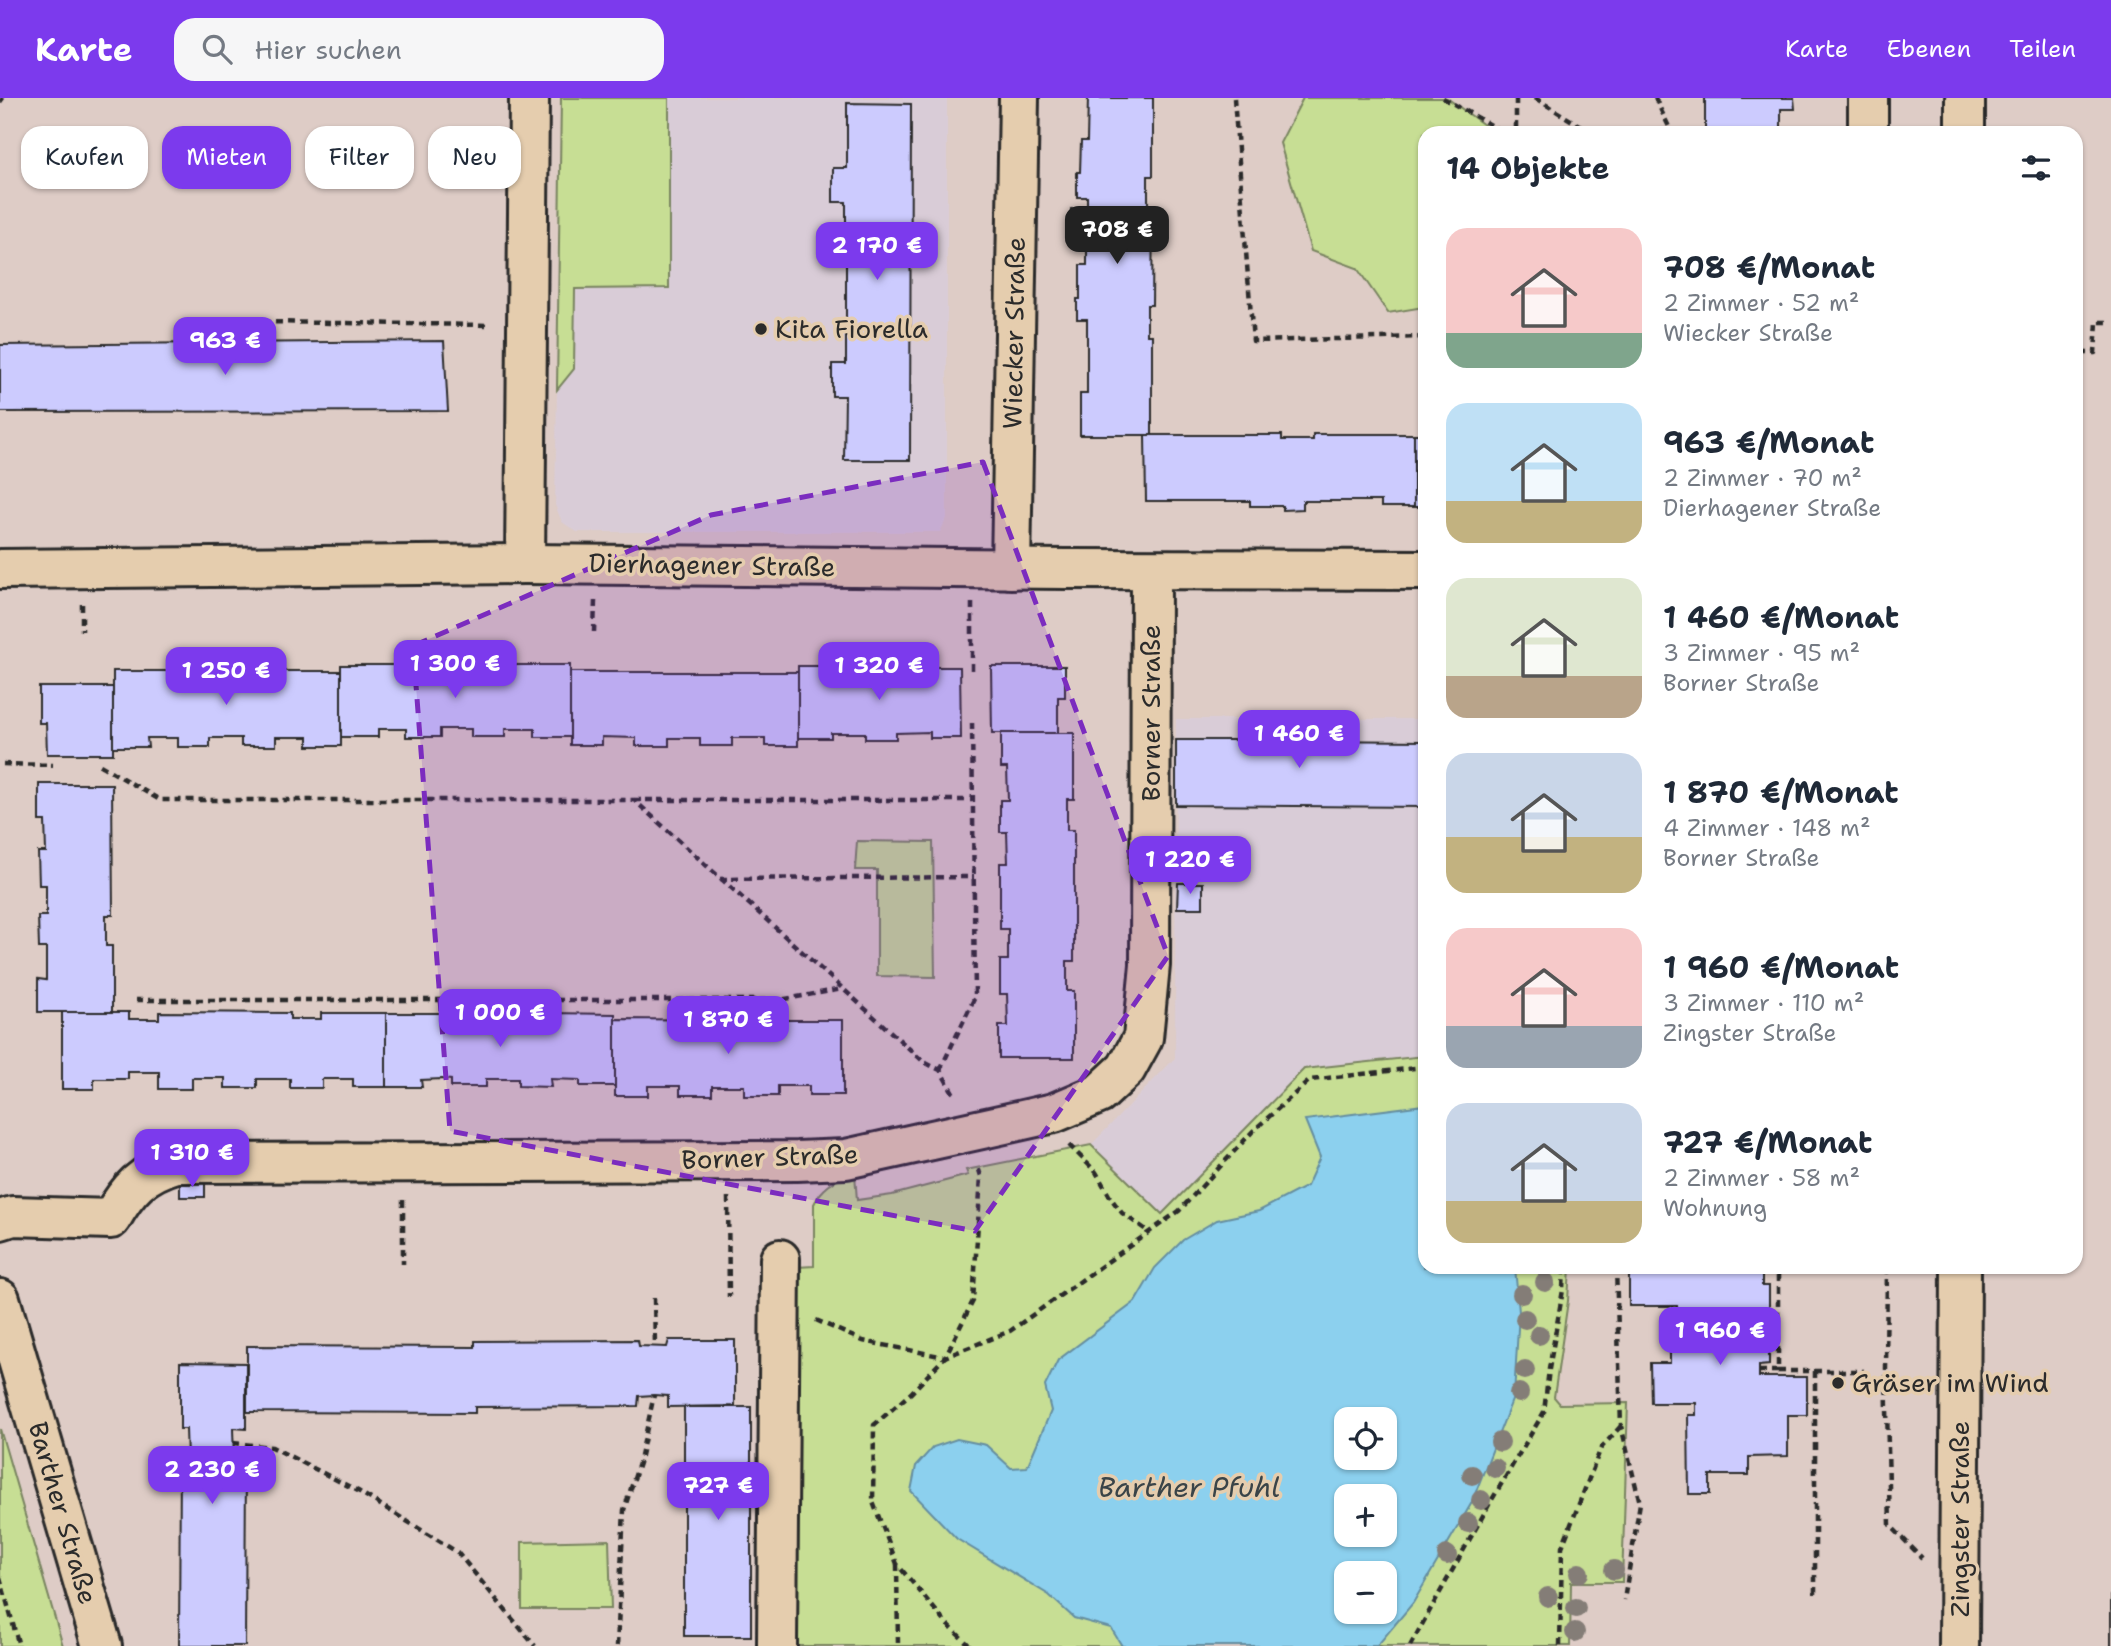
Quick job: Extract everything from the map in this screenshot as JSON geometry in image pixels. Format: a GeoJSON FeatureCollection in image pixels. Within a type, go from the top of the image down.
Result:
{"type":"FeatureCollection","features":[{"type":"Feature","properties":{"kind":"street"},"geometry":{"type":"LineString","coordinates":[[525,564],[529,98]]}},
{"type":"Feature","properties":{"kind":"street","name":"Wiecker Straße"},"geometry":{"type":"LineString","coordinates":[[1012,569],[1019,98]]}},
{"type":"Feature","properties":{"kind":"street"},"geometry":{"type":"LineString","coordinates":[[1868,98],[1868,126]]}},
{"type":"Feature","properties":{"kind":"street"},"geometry":{"type":"LineString","coordinates":[[1965,98],[1965,126]]}},
{"type":"Feature","properties":{"kind":"street","name":"Dierhagener Straße"},"geometry":{"type":"LineString","coordinates":[[0,569],[525,564],[1418,570]]}},
{"type":"Feature","properties":{"kind":"street","name":"Borner Straße"},"geometry":{"type":"LineString","coordinates":[[0,1220],[13,1216],[111,1219],[123,1198],[136,1185],[155,1169],[176,1163],[846,1159],[1054,1113],[1098,1094],[1126,1069],[1143,1038],[1150,965],[1151,570]]}},
{"type":"Feature","properties":{"kind":"street"},"geometry":{"type":"LineString","coordinates":[[778,1646],[780,1259]]}},
{"type":"Feature","properties":{"kind":"street","name":"Zingster Straße"},"geometry":{"type":"LineString","coordinates":[[1959,1646],[1961,1274]]}},
{"type":"Feature","properties":{"kind":"street","name":"Barther Straße"},"geometry":{"type":"LineString","coordinates":[[0,1299],[102,1646]]}},
{"type":"Feature","properties":{"kind":"path"},"geometry":{"type":"LineString","coordinates":[[0,102],[3,98]]}},
{"type":"Feature","properties":{"kind":"path"},"geometry":{"type":"LineString","coordinates":[[1234,98],[1253,341],[1418,337]]}},
{"type":"Feature","properties":{"kind":"path"},"geometry":{"type":"LineString","coordinates":[[1443,98],[1493,126]]}},
{"type":"Feature","properties":{"kind":"path"},"geometry":{"type":"LineString","coordinates":[[1516,98],[1516,126]]}},
{"type":"Feature","properties":{"kind":"path"},"geometry":{"type":"LineString","coordinates":[[1535,98],[1581,126]]}},
{"type":"Feature","properties":{"kind":"path"},"geometry":{"type":"LineString","coordinates":[[1655,98],[1668,126]]}},
{"type":"Feature","properties":{"kind":"path"},"geometry":{"type":"LineString","coordinates":[[263,322],[503,325]]}},
{"type":"Feature","properties":{"kind":"path"},"geometry":{"type":"LineString","coordinates":[[2083,353],[2095,354],[2097,322],[2111,322]]}},
{"type":"Feature","properties":{"kind":"path"},"geometry":{"type":"LineString","coordinates":[[972,568],[972,673]]}},
{"type":"Feature","properties":{"kind":"path"},"geometry":{"type":"LineString","coordinates":[[634,800],[925,1062],[940,1070],[975,997],[972,720]]}},
{"type":"Feature","properties":{"kind":"path"},"geometry":{"type":"LineString","coordinates":[[2,764],[53,765]]}},
{"type":"Feature","properties":{"kind":"path"},"geometry":{"type":"LineString","coordinates":[[100,765],[160,800],[973,800]]}},
{"type":"Feature","properties":{"kind":"path"},"geometry":{"type":"LineString","coordinates":[[720,879],[974,877]]}},
{"type":"Feature","properties":{"kind":"path"},"geometry":{"type":"LineString","coordinates":[[135,1000],[780,1000],[843,989]]}},
{"type":"Feature","properties":{"kind":"path"},"geometry":{"type":"LineString","coordinates":[[781,1305],[863,1341],[945,1357],[1010,1331],[1179,1211],[1253,1130],[1310,1080],[1418,1068]]}},
{"type":"Feature","properties":{"kind":"path"},"geometry":{"type":"LineString","coordinates":[[1054,1113],[1063,1139],[1096,1172],[1122,1213],[1149,1232]]}},
{"type":"Feature","properties":{"kind":"path"},"geometry":{"type":"LineString","coordinates":[[968,1133],[981,1176],[973,1301],[945,1357],[911,1393],[874,1425],[873,1502],[897,1564],[947,1624],[970,1646]]}},
{"type":"Feature","properties":{"kind":"path"},"geometry":{"type":"LineString","coordinates":[[728,1161],[729,1297]]}},
{"type":"Feature","properties":{"kind":"path"},"geometry":{"type":"LineString","coordinates":[[1410,1646],[1490,1503],[1545,1412],[1564,1274]]}},
{"type":"Feature","properties":{"kind":"path"},"geometry":{"type":"LineString","coordinates":[[1616,1274],[1621,1426],[1640,1503],[1624,1600]]}},
{"type":"Feature","properties":{"kind":"path"},"geometry":{"type":"LineString","coordinates":[[1778,1274],[1778,1371]]}},
{"type":"Feature","properties":{"kind":"path"},"geometry":{"type":"LineString","coordinates":[[1887,1274],[1886,1370],[1890,1525],[1924,1561]]}},
{"type":"Feature","properties":{"kind":"path"},"geometry":{"type":"LineString","coordinates":[[654,1298],[655,1346]]}},
{"type":"Feature","properties":{"kind":"path"},"geometry":{"type":"LineString","coordinates":[[1759,1371],[1864,1371]]}},
{"type":"Feature","properties":{"kind":"path"},"geometry":{"type":"LineString","coordinates":[[1815,1371],[1815,1599]]}},
{"type":"Feature","properties":{"kind":"path"},"geometry":{"type":"LineString","coordinates":[[617,1646],[624,1510],[640,1460],[654,1395]]}},
{"type":"Feature","properties":{"kind":"path"},"geometry":{"type":"LineString","coordinates":[[1560,1646],[1562,1547],[1601,1448],[1621,1426]]}},
{"type":"Feature","properties":{"kind":"path"},"geometry":{"type":"LineString","coordinates":[[233,1443],[272,1447],[358,1491],[457,1552],[535,1646]]}},
{"type":"Feature","properties":{"kind":"path"},"geometry":{"type":"LineString","coordinates":[[897,1564],[898,1646]]}},
{"type":"Feature","properties":{"kind":"path"},"geometry":{"type":"LineString","coordinates":[[0,1577],[19,1646]]}},
{"type":"Feature","properties":{"kind":"highlighted area"},"geometry":{"type":"Polygon","coordinates":[[[983,462],[1168,956],[975,1231],[450,1131],[413,646],[711,515],[983,462]]]}},
{"type":"Feature","properties":{"kind":"shaded area","name":"Kita Fiorella"},"geometry":{"type":"Polygon","coordinates":[[[669,98],[947,98],[947,518],[940,532],[577,532],[562,522],[555,505],[557,390],[574,369],[575,289],[669,288],[669,98]]]}},
{"type":"Feature","properties":{"kind":"shaded area"},"geometry":{"type":"Polygon","coordinates":[[[1176,719],[1418,719],[1418,1057],[1304,1069],[1162,1214],[1091,1145],[1175,1058],[1176,719]]]}},
{"type":"Feature","properties":{"kind":"green space"},"geometry":{"type":"Polygon","coordinates":[[[561,98],[669,98],[669,288],[575,289],[574,369],[557,390],[561,98]]]}},
{"type":"Feature","properties":{"kind":"green space"},"geometry":{"type":"Polygon","coordinates":[[[1303,98],[1447,98],[1485,126],[1418,126],[1418,308],[1388,313],[1357,268],[1311,251],[1280,143],[1303,98]]]}},
{"type":"Feature","properties":{"kind":"green space"},"geometry":{"type":"Polygon","coordinates":[[[857,841],[933,842],[935,977],[877,976],[877,870],[855,870],[857,841]]]}},
{"type":"Feature","properties":{"kind":"green space"},"geometry":{"type":"Polygon","coordinates":[[[1418,1057],[1418,1274],[1570,1274],[1554,1397],[1560,1404],[1628,1403],[1622,1582],[1571,1582],[1570,1646],[786,1646],[797,1267],[814,1266],[814,1204],[826,1188],[855,1174],[857,1200],[892,1195],[968,1175],[966,1170],[1091,1145],[1162,1214],[1304,1069],[1418,1057]]]}},
{"type":"Feature","properties":{"kind":"green space"},"geometry":{"type":"Polygon","coordinates":[[[0,1429],[63,1646],[0,1646],[0,1429]]]}},
{"type":"Feature","properties":{"kind":"green space"},"geometry":{"type":"Polygon","coordinates":[[[609,1540],[611,1609],[522,1609],[522,1542],[609,1540]]]}},
{"type":"Feature","properties":{"kind":"water","name":"Barther Pfuhl"},"geometry":{"type":"Polygon","coordinates":[[[1418,1106],[1418,1274],[1516,1274],[1519,1312],[1514,1395],[1471,1504],[1413,1603],[1397,1622],[1397,1561],[1334,1561],[1334,1624],[1395,1624],[1377,1646],[1122,1646],[1111,1628],[1074,1618],[1049,1595],[957,1539],[911,1491],[916,1466],[933,1447],[957,1439],[986,1445],[1011,1468],[1027,1467],[1051,1411],[1045,1386],[1058,1360],[1135,1302],[1155,1268],[1183,1240],[1217,1220],[1259,1211],[1307,1186],[1320,1157],[1305,1120],[1418,1106]]]}},
{"type":"Feature","properties":{"kind":"building"},"geometry":{"type":"Polygon","coordinates":[[[1088,98],[1153,98],[1153,176],[1148,176],[1148,207],[1153,207],[1152,305],[1147,305],[1147,335],[1152,335],[1152,435],[1080,435],[1080,394],[1087,394],[1087,319],[1077,319],[1077,299],[1080,299],[1080,265],[1087,265],[1087,238],[1071,238],[1071,209],[1087,209],[1087,197],[1077,197],[1077,172],[1080,172],[1081,141],[1087,141],[1088,98]]]}},
{"type":"Feature","properties":{"kind":"building"},"geometry":{"type":"Polygon","coordinates":[[[1705,98],[1794,98],[1795,109],[1781,109],[1781,126],[1705,126],[1705,98]]]}},
{"type":"Feature","properties":{"kind":"building"},"geometry":{"type":"Polygon","coordinates":[[[847,103],[911,104],[910,460],[844,460],[845,396],[832,396],[832,364],[846,364],[846,202],[833,202],[833,168],[847,168],[847,103]]]}},
{"type":"Feature","properties":{"kind":"building"},"geometry":{"type":"Polygon","coordinates":[[[444,341],[448,411],[0,412],[0,345],[444,341]]]}},
{"type":"Feature","properties":{"kind":"building"},"geometry":{"type":"Polygon","coordinates":[[[1313,434],[1414,434],[1414,507],[1381,507],[1381,501],[1303,501],[1303,509],[1283,510],[1283,506],[1250,506],[1250,501],[1146,501],[1145,435],[1282,435],[1282,440],[1313,440],[1313,434]]]}},
{"type":"Feature","properties":{"kind":"building"},"geometry":{"type":"Polygon","coordinates":[[[1414,434],[1418,434],[1418,507],[1414,507],[1414,434]]]}},
{"type":"Feature","properties":{"kind":"building"},"geometry":{"type":"Polygon","coordinates":[[[341,665],[473,665],[473,671],[503,671],[503,665],[570,665],[570,737],[535,737],[535,729],[505,729],[505,737],[471,737],[471,729],[440,729],[440,737],[406,737],[406,729],[378,729],[378,737],[341,737],[341,665]]]}},
{"type":"Feature","properties":{"kind":"building"},"geometry":{"type":"Polygon","coordinates":[[[798,666],[864,666],[865,672],[896,672],[896,667],[960,667],[961,738],[930,738],[930,732],[896,733],[896,739],[865,739],[865,733],[831,733],[831,738],[798,738],[798,666]]]}},
{"type":"Feature","properties":{"kind":"building"},"geometry":{"type":"Polygon","coordinates":[[[991,666],[1065,666],[1065,697],[1058,697],[1058,733],[992,733],[991,666]]]}},
{"type":"Feature","properties":{"kind":"building"},"geometry":{"type":"Polygon","coordinates":[[[113,671],[244,671],[244,678],[274,678],[275,671],[341,671],[341,746],[308,746],[308,737],[276,737],[276,746],[241,746],[241,738],[210,738],[210,747],[178,747],[178,738],[147,738],[148,747],[113,747],[113,671]]]}},
{"type":"Feature","properties":{"kind":"building"},"geometry":{"type":"Polygon","coordinates":[[[570,672],[798,672],[798,746],[765,746],[765,738],[732,738],[732,746],[700,746],[700,738],[669,738],[669,746],[636,746],[636,738],[602,737],[602,745],[570,745],[570,672]]]}},
{"type":"Feature","properties":{"kind":"building"},"geometry":{"type":"Polygon","coordinates":[[[39,687],[113,687],[113,754],[47,754],[46,723],[39,723],[39,687]]]}},
{"type":"Feature","properties":{"kind":"building"},"geometry":{"type":"Polygon","coordinates":[[[1276,719],[1308,719],[1308,740],[1418,741],[1418,807],[1176,805],[1176,740],[1243,740],[1243,727],[1276,727],[1276,719]]]}},
{"type":"Feature","properties":{"kind":"building"},"geometry":{"type":"Polygon","coordinates":[[[1001,733],[1074,733],[1074,799],[1067,799],[1067,830],[1074,830],[1074,961],[1067,961],[1067,991],[1074,991],[1074,1058],[999,1058],[999,1026],[1008,1026],[1007,994],[1000,994],[1000,960],[1008,960],[1008,929],[1000,929],[1000,863],[1008,863],[1007,832],[1000,832],[1000,800],[1008,800],[1007,768],[1001,768],[1001,733]]]}},
{"type":"Feature","properties":{"kind":"building"},"geometry":{"type":"Polygon","coordinates":[[[39,784],[112,784],[113,915],[106,915],[106,946],[112,946],[112,1012],[38,1012],[38,979],[46,980],[46,948],[39,948],[38,916],[46,916],[46,885],[39,885],[38,852],[46,852],[45,821],[39,821],[39,784]]]}},
{"type":"Feature","properties":{"kind":"building"},"geometry":{"type":"Polygon","coordinates":[[[1178,883],[1203,883],[1203,908],[1177,908],[1178,883]]]}},
{"type":"Feature","properties":{"kind":"building"},"geometry":{"type":"Polygon","coordinates":[[[62,1012],[129,1012],[129,1019],[159,1019],[159,1012],[290,1013],[290,1019],[321,1019],[321,1013],[386,1013],[386,1087],[353,1087],[353,1079],[322,1079],[322,1088],[290,1088],[290,1079],[257,1079],[257,1088],[225,1088],[225,1078],[192,1078],[192,1089],[159,1089],[159,1072],[128,1072],[128,1079],[94,1079],[94,1089],[62,1089],[62,1012]]]}},
{"type":"Feature","properties":{"kind":"building"},"geometry":{"type":"Polygon","coordinates":[[[386,1013],[518,1013],[518,1019],[549,1020],[549,1013],[615,1014],[615,1086],[580,1086],[580,1080],[550,1079],[551,1087],[518,1086],[518,1079],[486,1079],[486,1087],[451,1087],[451,1080],[442,1079],[421,1080],[422,1087],[386,1087],[386,1013]]]}},
{"type":"Feature","properties":{"kind":"building"},"geometry":{"type":"Polygon","coordinates":[[[615,1019],[746,1020],[746,1026],[777,1026],[776,1020],[843,1020],[843,1095],[809,1095],[809,1086],[778,1086],[778,1096],[744,1096],[744,1086],[712,1086],[712,1095],[680,1095],[680,1086],[648,1086],[648,1096],[615,1096],[615,1019]]]}},
{"type":"Feature","properties":{"kind":"building"},"geometry":{"type":"Polygon","coordinates":[[[180,1181],[205,1181],[205,1197],[180,1197],[180,1181]]]}},
{"type":"Feature","properties":{"kind":"building"},"geometry":{"type":"Polygon","coordinates":[[[1629,1274],[1762,1274],[1762,1286],[1769,1286],[1769,1365],[1759,1366],[1759,1377],[1807,1377],[1807,1415],[1788,1415],[1788,1456],[1749,1457],[1749,1475],[1710,1475],[1710,1494],[1689,1494],[1688,1415],[1696,1415],[1696,1403],[1651,1403],[1650,1363],[1670,1363],[1670,1324],[1678,1324],[1677,1306],[1629,1306],[1629,1274]]]}},
{"type":"Feature","properties":{"kind":"building"},"geometry":{"type":"Polygon","coordinates":[[[638,1340],[639,1346],[667,1347],[669,1340],[735,1340],[735,1406],[668,1407],[668,1396],[654,1395],[639,1396],[638,1406],[475,1407],[475,1413],[247,1412],[247,1346],[475,1347],[475,1341],[638,1340]]]}},
{"type":"Feature","properties":{"kind":"building"},"geometry":{"type":"Polygon","coordinates":[[[180,1362],[246,1363],[246,1429],[233,1428],[234,1458],[246,1459],[245,1646],[179,1646],[180,1459],[187,1458],[186,1429],[180,1429],[180,1362]]]}},
{"type":"Feature","properties":{"kind":"building"},"geometry":{"type":"Polygon","coordinates":[[[684,1407],[751,1407],[751,1636],[684,1636],[684,1407]]]}},
{"type":"Feature","properties":{"kind":"tram line"},"geometry":{"type":"LineString","coordinates":[[2111,1565],[2111,1646]]}},
{"type":"Feature","properties":{"kind":"place","name":"Kita Fiorella"},"geometry":{"type":"Point","coordinates":[761,329]}},
{"type":"Feature","properties":{"kind":"place","name":"Gräser im Wind"},"geometry":{"type":"Point","coordinates":[1838,1383]}}]}
